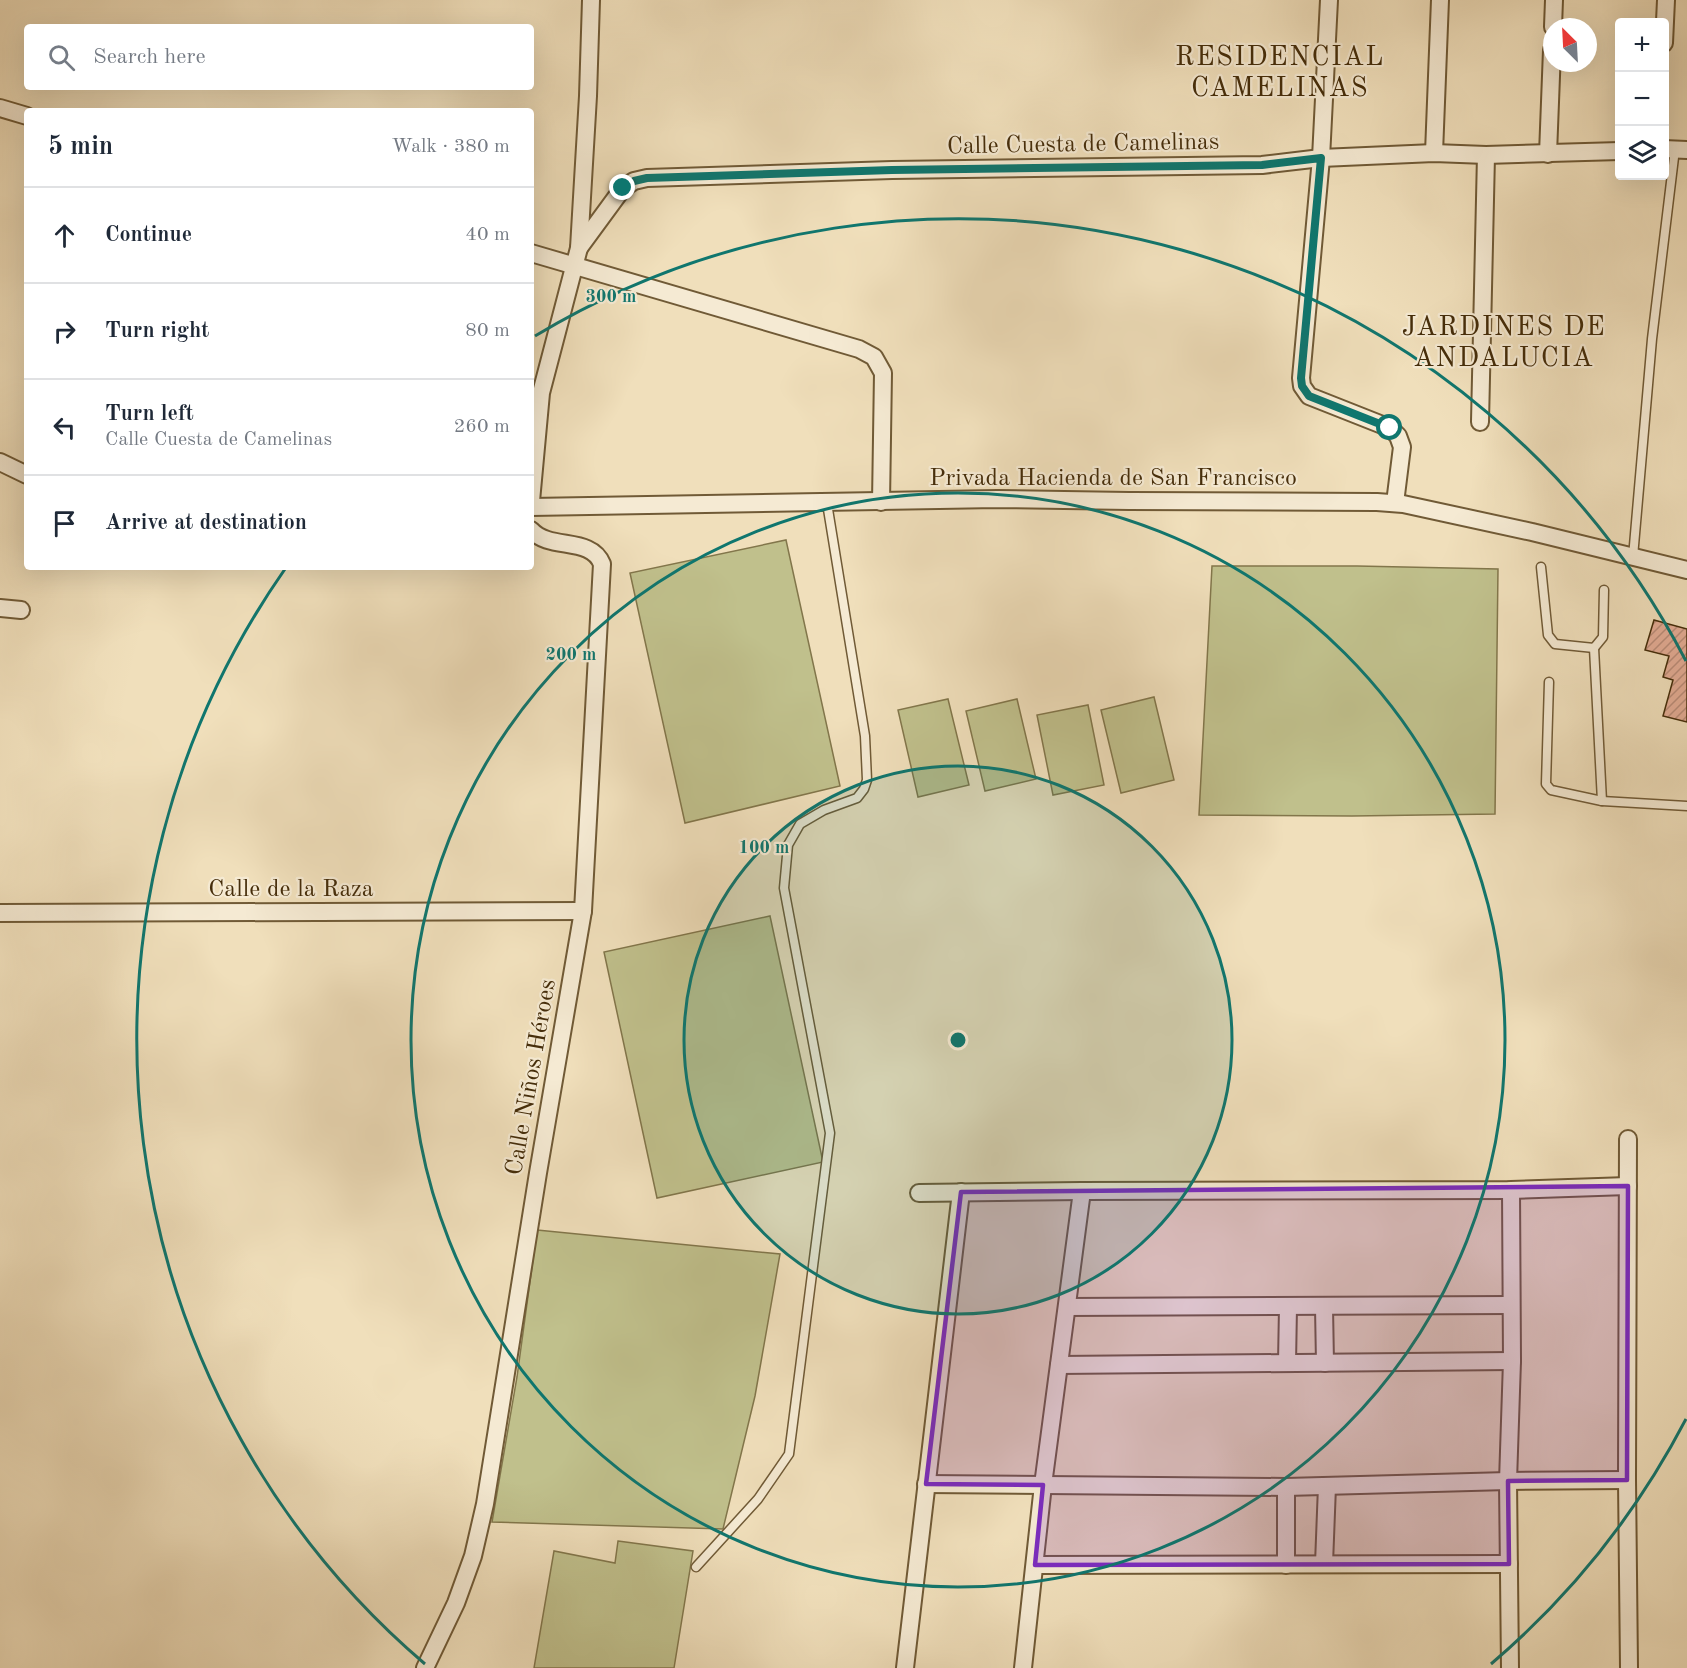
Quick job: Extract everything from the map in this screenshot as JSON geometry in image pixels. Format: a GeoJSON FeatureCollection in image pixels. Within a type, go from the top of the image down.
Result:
{"type":"FeatureCollection","features":[{"type":"Feature","properties":{"kind":"street"},"geometry":{"type":"LineString","coordinates":[[534,442],[537,384],[579,248],[591,0]]}},
{"type":"Feature","properties":{"kind":"street"},"geometry":{"type":"LineString","coordinates":[[1329,0],[1321,158],[1302,386],[1309,396],[1390,428],[1398,436],[1402,447],[1395,504]]}},
{"type":"Feature","properties":{"kind":"street"},"geometry":{"type":"LineString","coordinates":[[1434,153],[1440,0]]}},
{"type":"Feature","properties":{"kind":"street"},"geometry":{"type":"LineString","coordinates":[[1553,18],[1554,0]]}},
{"type":"Feature","properties":{"kind":"street"},"geometry":{"type":"LineString","coordinates":[[1666,0],[1666,18]]}},
{"type":"Feature","properties":{"kind":"street"},"geometry":{"type":"LineString","coordinates":[[1548,153],[1551,72]]}},
{"type":"Feature","properties":{"kind":"street"},"geometry":{"type":"LineString","coordinates":[[0,108],[24,115]]}},
{"type":"Feature","properties":{"kind":"street","name":"Calle Cuesta de Camelinas"},"geometry":{"type":"LineString","coordinates":[[579,248],[623,188],[634,181],[647,178],[892,170],[1262,165],[1321,158],[1434,153],[1615,151]]}},
{"type":"Feature","properties":{"kind":"street"},"geometry":{"type":"LineString","coordinates":[[1480,422],[1486,154]]}},
{"type":"Feature","properties":{"kind":"street"},"geometry":{"type":"LineString","coordinates":[[534,254],[859,349],[874,357],[883,373],[881,502]]}},
{"type":"Feature","properties":{"kind":"street"},"geometry":{"type":"LineString","coordinates":[[0,462],[24,474]]}},
{"type":"Feature","properties":{"kind":"street","name":"Privada Hacienda de San Francisco"},"geometry":{"type":"LineString","coordinates":[[534,507],[997,499],[1395,504],[1533,532],[1687,570]]}},
{"type":"Feature","properties":{"kind":"street","name":"Calle Niños Héroes"},"geometry":{"type":"LineString","coordinates":[[426,1668],[456,1603],[473,1556],[485,1504],[583,911],[602,564],[600,557],[586,548],[543,540],[534,533]]}},
{"type":"Feature","properties":{"kind":"street"},"geometry":{"type":"LineString","coordinates":[[0,608],[21,610]]}},
{"type":"Feature","properties":{"kind":"street","name":"Calle de la Raza"},"geometry":{"type":"LineString","coordinates":[[0,913],[583,911]]}},
{"type":"Feature","properties":{"kind":"street"},"geometry":{"type":"LineString","coordinates":[[1628,1139],[1629,1668]]}},
{"type":"Feature","properties":{"kind":"street"},"geometry":{"type":"LineString","coordinates":[[919,1193],[1511,1190],[1628,1186]]}},
{"type":"Feature","properties":{"kind":"street"},"geometry":{"type":"LineString","coordinates":[[1510,1668],[1508,1481],[1512,1361],[1511,1190]]}},
{"type":"Feature","properties":{"kind":"street"},"geometry":{"type":"LineString","coordinates":[[1023,1668],[1043,1485],[1082,1191]]}},
{"type":"Feature","properties":{"kind":"street"},"geometry":{"type":"LineString","coordinates":[[905,1668],[961,1192]]}},
{"type":"Feature","properties":{"kind":"street"},"geometry":{"type":"LineString","coordinates":[[1067,1307],[1511,1305]]}},
{"type":"Feature","properties":{"kind":"street"},"geometry":{"type":"LineString","coordinates":[[1324,1306],[1324,1363]]}},
{"type":"Feature","properties":{"kind":"street"},"geometry":{"type":"LineString","coordinates":[[1287,1363],[1288,1307]]}},
{"type":"Feature","properties":{"kind":"street"},"geometry":{"type":"LineString","coordinates":[[1059,1365],[1512,1361]]}},
{"type":"Feature","properties":{"kind":"street"},"geometry":{"type":"LineString","coordinates":[[926,1484],[1286,1487],[1627,1480]]}},
{"type":"Feature","properties":{"kind":"street"},"geometry":{"type":"LineString","coordinates":[[1324,1564],[1327,1486]]}},
{"type":"Feature","properties":{"kind":"street"},"geometry":{"type":"LineString","coordinates":[[1286,1487],[1286,1565]]}},
{"type":"Feature","properties":{"kind":"street"},"geometry":{"type":"LineString","coordinates":[[1035,1565],[1509,1564]]}},
{"type":"Feature","properties":{"kind":"lane"},"geometry":{"type":"LineString","coordinates":[[1633,557],[1652,339],[1675,149]]}},
{"type":"Feature","properties":{"kind":"lane"},"geometry":{"type":"LineString","coordinates":[[696,1567],[758,1499],[789,1454],[830,1133],[784,888],[788,845],[800,824],[824,810],[857,798],[867,780],[865,736],[827,502]]}},
{"type":"Feature","properties":{"kind":"lane"},"geometry":{"type":"LineString","coordinates":[[1541,567],[1548,635],[1551,641],[1555,644],[1594,648]]}},
{"type":"Feature","properties":{"kind":"lane"},"geometry":{"type":"LineString","coordinates":[[1602,801],[1594,648],[1603,637],[1604,590]]}},
{"type":"Feature","properties":{"kind":"lane"},"geometry":{"type":"LineString","coordinates":[[1549,682],[1546,784],[1551,789],[1602,801],[1687,806]]}},
{"type":"Feature","properties":{"kind":"highlighted area"},"geometry":{"type":"Polygon","coordinates":[[[1628,1186],[1627,1480],[1508,1481],[1509,1564],[1035,1565],[1043,1485],[926,1484],[961,1192],[1628,1186]]]}},
{"type":"Feature","properties":{"kind":"green space"},"geometry":{"type":"Polygon","coordinates":[[[786,540],[840,786],[685,823],[630,573],[786,540]]]}},
{"type":"Feature","properties":{"kind":"green space"},"geometry":{"type":"Polygon","coordinates":[[[1212,566],[1498,569],[1495,814],[1199,815],[1212,566]]]}},
{"type":"Feature","properties":{"kind":"green space"},"geometry":{"type":"Polygon","coordinates":[[[1154,697],[1174,780],[1121,793],[1101,710],[1154,697]]]}},
{"type":"Feature","properties":{"kind":"green space"},"geometry":{"type":"Polygon","coordinates":[[[948,699],[969,785],[918,797],[898,710],[948,699]]]}},
{"type":"Feature","properties":{"kind":"green space"},"geometry":{"type":"Polygon","coordinates":[[[1017,699],[1036,779],[985,791],[966,711],[1017,699]]]}},
{"type":"Feature","properties":{"kind":"green space"},"geometry":{"type":"Polygon","coordinates":[[[1088,705],[1104,785],[1053,795],[1037,715],[1088,705]]]}},
{"type":"Feature","properties":{"kind":"green space"},"geometry":{"type":"Polygon","coordinates":[[[770,916],[823,1162],[657,1198],[604,952],[770,916]]]}},
{"type":"Feature","properties":{"kind":"green space"},"geometry":{"type":"Polygon","coordinates":[[[537,1230],[780,1254],[755,1396],[723,1529],[492,1522],[517,1377],[537,1230]]]}},
{"type":"Feature","properties":{"kind":"green space"},"geometry":{"type":"Polygon","coordinates":[[[618,1541],[693,1551],[674,1668],[534,1668],[554,1551],[615,1563],[618,1541]]]}},
{"type":"Feature","properties":{"kind":"building"},"geometry":{"type":"Polygon","coordinates":[[[1654,620],[1687,629],[1687,722],[1663,716],[1673,680],[1663,677],[1669,656],[1645,650],[1654,620]]]}},
{"type":"Feature","properties":{"kind":"district","name":"RESIDENCIAL CAMELINAS"},"geometry":{"type":"Point","coordinates":[1280,72]}},
{"type":"Feature","properties":{"kind":"district","name":"JARDINES DE ANDALUCIA"},"geometry":{"type":"Point","coordinates":[1504,342]}},
{"type":"Feature","properties":{"kind":"route"},"geometry":{"type":"LineString","coordinates":[[623,188],[634,181],[647,178],[892,170],[1262,165],[1321,158],[1302,386],[1309,396],[1390,428]]}}]}
